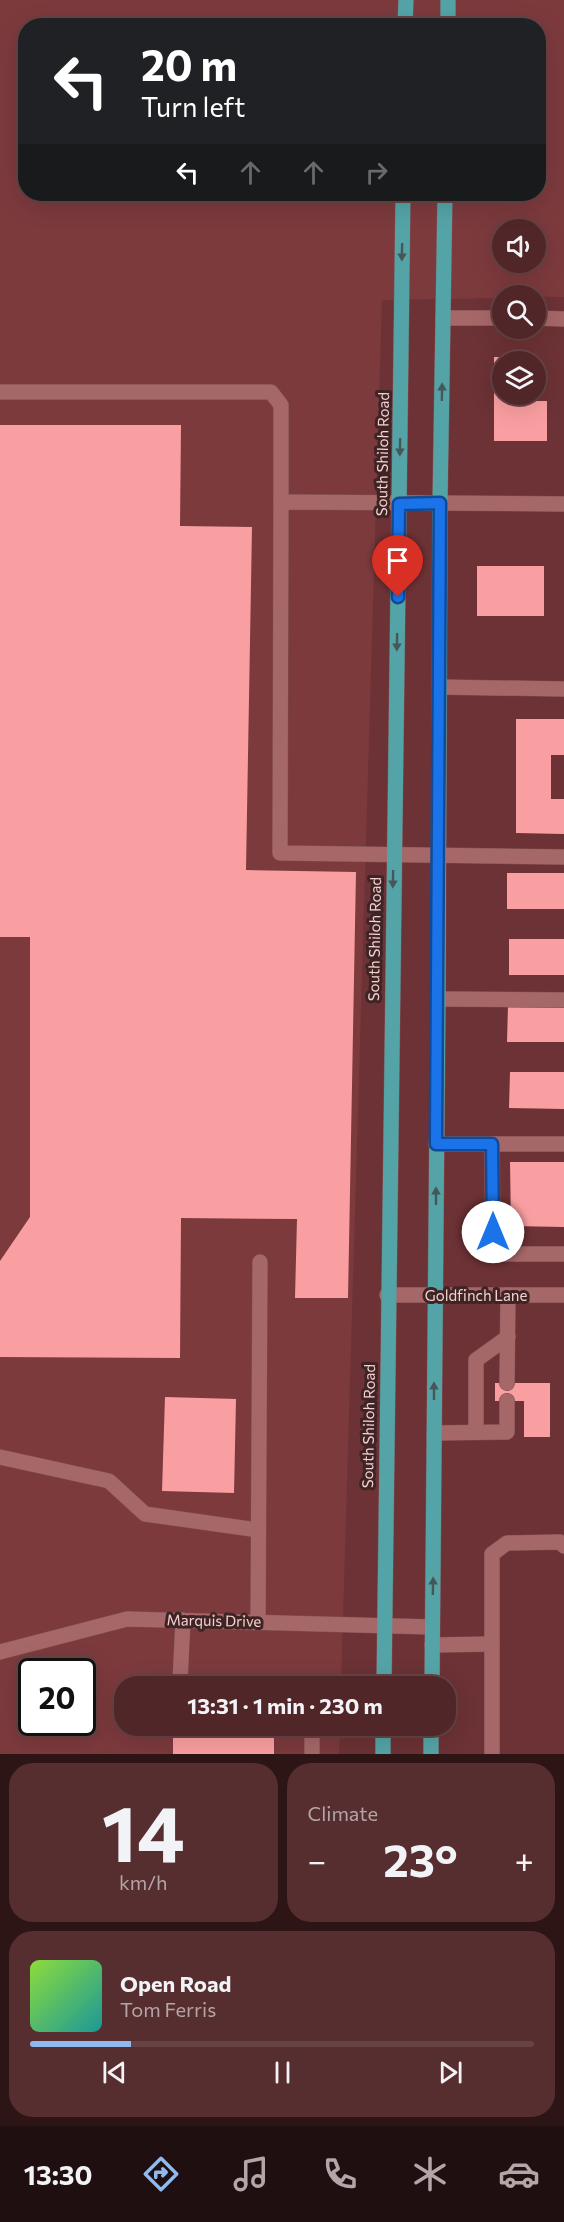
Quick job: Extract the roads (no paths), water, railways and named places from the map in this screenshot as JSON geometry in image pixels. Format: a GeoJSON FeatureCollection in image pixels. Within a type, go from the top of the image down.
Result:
{"type":"FeatureCollection","features":[{"type":"Feature","properties":{"kind":"main road"},"geometry":{"type":"LineString","coordinates":[[405,18],[406,0]]}},
{"type":"Feature","properties":{"kind":"main road"},"geometry":{"type":"LineString","coordinates":[[448,0],[448,18]]}},
{"type":"Feature","properties":{"kind":"main road","name":"South Shiloh Road"},"geometry":{"type":"LineString","coordinates":[[384,1676],[387,1295],[403,201]]}},
{"type":"Feature","properties":{"kind":"main road"},"geometry":{"type":"LineString","coordinates":[[432,1676],[440,503],[445,201]]}},
{"type":"Feature","properties":{"kind":"main road"},"geometry":{"type":"LineString","coordinates":[[383,1736],[383,1754]]}},
{"type":"Feature","properties":{"kind":"main road"},"geometry":{"type":"LineString","coordinates":[[431,1736],[431,1754]]}},
{"type":"Feature","properties":{"kind":"street"},"geometry":{"type":"LineString","coordinates":[[443,318],[492,318]]}},
{"type":"Feature","properties":{"kind":"street"},"geometry":{"type":"LineString","coordinates":[[546,318],[564,319]]}},
{"type":"Feature","properties":{"kind":"street"},"geometry":{"type":"LineString","coordinates":[[0,392],[271,392],[281,405],[280,854],[564,856]]}},
{"type":"Feature","properties":{"kind":"street"},"geometry":{"type":"LineString","coordinates":[[281,502],[564,504]]}},
{"type":"Feature","properties":{"kind":"street"},"geometry":{"type":"LineString","coordinates":[[439,687],[564,689]]}},
{"type":"Feature","properties":{"kind":"street"},"geometry":{"type":"LineString","coordinates":[[438,999],[564,1000]]}},
{"type":"Feature","properties":{"kind":"street"},"geometry":{"type":"LineString","coordinates":[[436,1144],[564,1144]]}},
{"type":"Feature","properties":{"kind":"street"},"geometry":{"type":"LineString","coordinates":[[492,1144],[493,1254],[564,1254]]}},
{"type":"Feature","properties":{"kind":"street"},"geometry":{"type":"LineString","coordinates":[[258,1621],[260,1262]]}},
{"type":"Feature","properties":{"kind":"street","name":"Goldfinch Lane"},"geometry":{"type":"LineString","coordinates":[[387,1295],[564,1295]]}},
{"type":"Feature","properties":{"kind":"street"},"geometry":{"type":"LineString","coordinates":[[507,1383],[508,1295]]}},
{"type":"Feature","properties":{"kind":"street"},"geometry":{"type":"LineString","coordinates":[[476,1432],[476,1360],[508,1337]]}},
{"type":"Feature","properties":{"kind":"street"},"geometry":{"type":"LineString","coordinates":[[434,1433],[507,1432],[507,1401]]}},
{"type":"Feature","properties":{"kind":"street"},"geometry":{"type":"LineString","coordinates":[[0,1457],[109,1481],[145,1514],[258,1530]]}},
{"type":"Feature","properties":{"kind":"street"},"geometry":{"type":"LineString","coordinates":[[492,1754],[492,1554],[507,1543],[560,1542],[564,1546]]}},
{"type":"Feature","properties":{"kind":"street","name":"Marquis Drive"},"geometry":{"type":"LineString","coordinates":[[0,1652],[127,1619],[432,1627]]}},
{"type":"Feature","properties":{"kind":"street"},"geometry":{"type":"LineString","coordinates":[[180,1676],[183,1620]]}},
{"type":"Feature","properties":{"kind":"street"},"geometry":{"type":"LineString","coordinates":[[432,1645],[492,1644]]}},
{"type":"Feature","properties":{"kind":"street"},"geometry":{"type":"LineString","coordinates":[[312,1736],[312,1754]]}}]}
